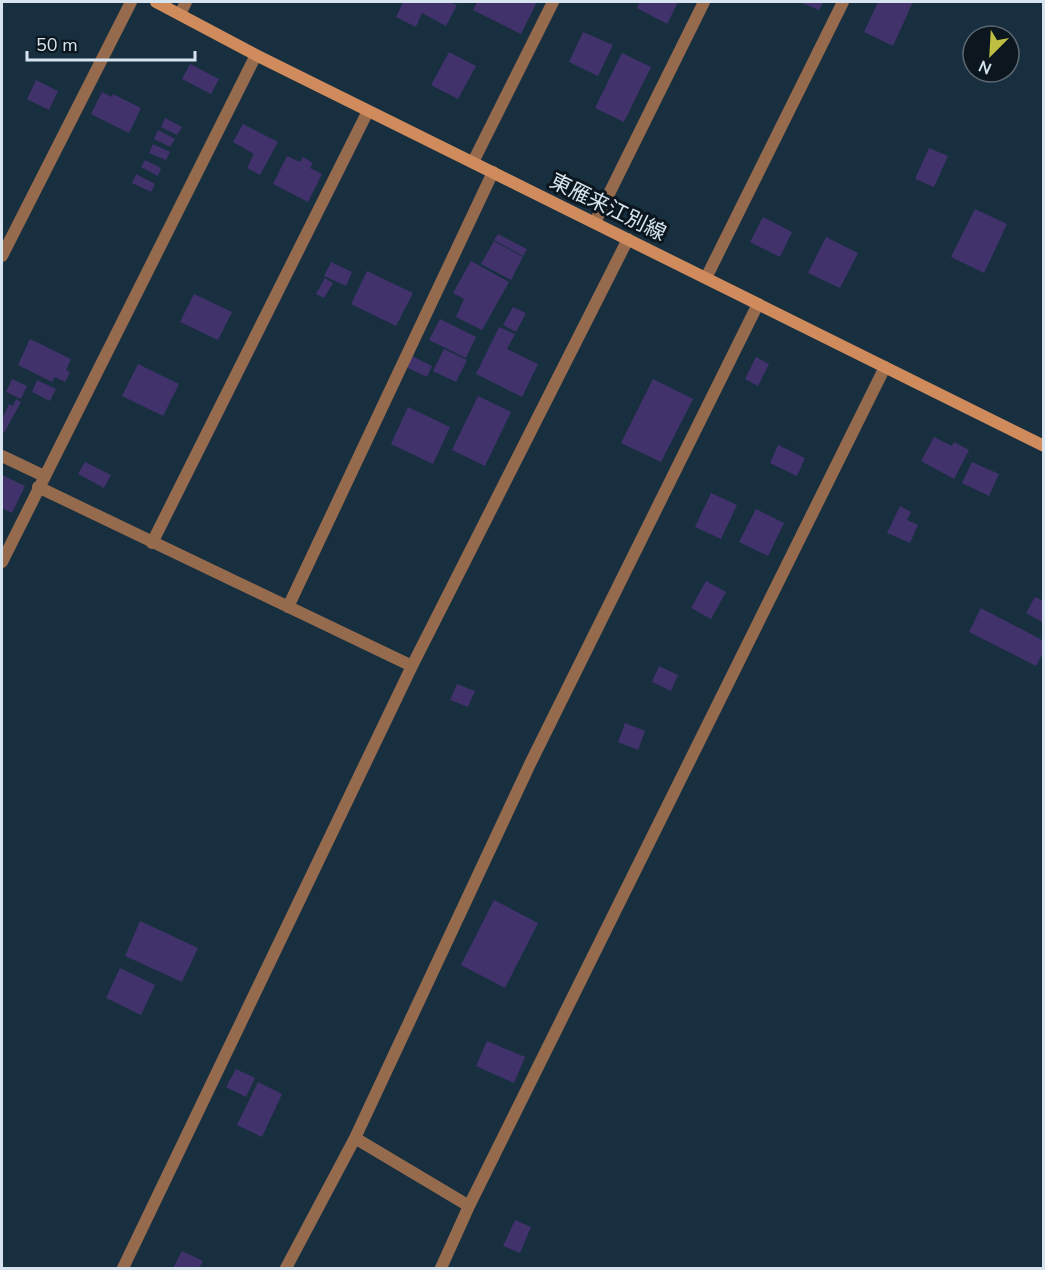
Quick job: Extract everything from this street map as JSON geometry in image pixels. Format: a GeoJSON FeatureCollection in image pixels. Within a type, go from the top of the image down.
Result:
{"type":"FeatureCollection","features":[{"type":"Feature","properties":{"kind":"main road","name":"東雁来江別線"},"geometry":{"type":"LineString","coordinates":[[156,2],[256,55],[1044,446]]}},
{"type":"Feature","properties":{"kind":"lane"},"geometry":{"type":"LineString","coordinates":[[2,256],[132,2]]}},
{"type":"Feature","properties":{"kind":"lane"},"geometry":{"type":"LineString","coordinates":[[180,14],[186,2]]}},
{"type":"Feature","properties":{"kind":"lane"},"geometry":{"type":"LineString","coordinates":[[473,162],[553,2]]}},
{"type":"Feature","properties":{"kind":"lane"},"geometry":{"type":"LineString","coordinates":[[595,222],[704,2]]}},
{"type":"Feature","properties":{"kind":"lane"},"geometry":{"type":"LineString","coordinates":[[706,278],[843,2]]}},
{"type":"Feature","properties":{"kind":"lane"},"geometry":{"type":"LineString","coordinates":[[2,562],[256,55]]}},
{"type":"Feature","properties":{"kind":"lane"},"geometry":{"type":"LineString","coordinates":[[152,543],[368,111]]}},
{"type":"Feature","properties":{"kind":"lane"},"geometry":{"type":"LineString","coordinates":[[288,607],[493,172]]}},
{"type":"Feature","properties":{"kind":"lane"},"geometry":{"type":"LineString","coordinates":[[123,1269],[412,666],[628,239]]}},
{"type":"Feature","properties":{"kind":"lane"},"geometry":{"type":"LineString","coordinates":[[286,1269],[355,1138],[530,764],[758,304]]}},
{"type":"Feature","properties":{"kind":"lane"},"geometry":{"type":"LineString","coordinates":[[441,1269],[469,1206],[885,367]]}},
{"type":"Feature","properties":{"kind":"lane"},"geometry":{"type":"LineString","coordinates":[[2,456],[44,476]]}},
{"type":"Feature","properties":{"kind":"lane"},"geometry":{"type":"LineString","coordinates":[[38,488],[412,666]]}},
{"type":"Feature","properties":{"kind":"lane"},"geometry":{"type":"LineString","coordinates":[[355,1138],[469,1206]]}},
{"type":"Feature","properties":{"kind":"building"},"geometry":{"type":"Polygon","coordinates":[[[403,2],[449,2],[457,5],[446,26],[422,13],[416,27],[396,17],[403,2]]]}},
{"type":"Feature","properties":{"kind":"building"},"geometry":{"type":"Polygon","coordinates":[[[477,2],[537,2],[521,34],[473,10],[477,2]]]}},
{"type":"Feature","properties":{"kind":"building"},"geometry":{"type":"Polygon","coordinates":[[[640,2],[678,2],[667,24],[637,8],[640,2]]]}},
{"type":"Feature","properties":{"kind":"building"},"geometry":{"type":"Polygon","coordinates":[[[800,2],[823,2],[819,10],[800,2]]]}},
{"type":"Feature","properties":{"kind":"building"},"geometry":{"type":"Polygon","coordinates":[[[878,2],[913,2],[893,46],[864,32],[878,2]]]}},
{"type":"Feature","properties":{"kind":"building"},"geometry":{"type":"Polygon","coordinates":[[[583,32],[613,45],[598,76],[569,62],[583,32]]]}},
{"type":"Feature","properties":{"kind":"building"},"geometry":{"type":"Polygon","coordinates":[[[449,52],[476,66],[458,99],[431,85],[449,52]]]}},
{"type":"Feature","properties":{"kind":"building"},"geometry":{"type":"Polygon","coordinates":[[[622,53],[651,67],[624,122],[595,108],[622,53]]]}},
{"type":"Feature","properties":{"kind":"building"},"geometry":{"type":"Polygon","coordinates":[[[190,64],[219,79],[211,94],[182,79],[190,64]]]}},
{"type":"Feature","properties":{"kind":"building"},"geometry":{"type":"Polygon","coordinates":[[[36,80],[58,91],[49,110],[27,99],[36,80]]]}},
{"type":"Feature","properties":{"kind":"building"},"geometry":{"type":"Polygon","coordinates":[[[102,92],[112,97],[113,94],[141,108],[129,133],[91,114],[102,92]]]}},
{"type":"Feature","properties":{"kind":"building"},"geometry":{"type":"Polygon","coordinates":[[[165,118],[182,127],[177,135],[161,127],[165,118]]]}},
{"type":"Feature","properties":{"kind":"building"},"geometry":{"type":"Polygon","coordinates":[[[243,124],[278,142],[260,175],[247,168],[254,154],[233,142],[243,124]]]}},
{"type":"Feature","properties":{"kind":"building"},"geometry":{"type":"Polygon","coordinates":[[[158,130],[175,139],[170,147],[154,139],[158,130]]]}},
{"type":"Feature","properties":{"kind":"building"},"geometry":{"type":"Polygon","coordinates":[[[153,144],[170,152],[166,160],[149,153],[153,144]]]}},
{"type":"Feature","properties":{"kind":"building"},"geometry":{"type":"Polygon","coordinates":[[[929,148],[948,156],[934,187],[915,179],[929,148]]]}},
{"type":"Feature","properties":{"kind":"building"},"geometry":{"type":"Polygon","coordinates":[[[287,156],[300,162],[303,157],[313,163],[310,168],[322,174],[308,202],[273,184],[287,156]]]}},
{"type":"Feature","properties":{"kind":"building"},"geometry":{"type":"Polygon","coordinates":[[[145,160],[161,168],[158,176],[141,167],[145,160]]]}},
{"type":"Feature","properties":{"kind":"building"},"geometry":{"type":"Polygon","coordinates":[[[136,174],[155,184],[151,192],[132,183],[136,174]]]}},
{"type":"Feature","properties":{"kind":"building"},"geometry":{"type":"Polygon","coordinates":[[[975,209],[1007,224],[984,273],[951,257],[975,209]]]}},
{"type":"Feature","properties":{"kind":"building"},"geometry":{"type":"Polygon","coordinates":[[[763,217],[792,232],[780,257],[750,242],[763,217]]]}},
{"type":"Feature","properties":{"kind":"building"},"geometry":{"type":"Polygon","coordinates":[[[498,234],[527,249],[523,256],[494,240],[498,234]]]}},
{"type":"Feature","properties":{"kind":"building"},"geometry":{"type":"Polygon","coordinates":[[[826,237],[858,253],[840,288],[808,273],[826,237]]]}},
{"type":"Feature","properties":{"kind":"building"},"geometry":{"type":"Polygon","coordinates":[[[494,241],[523,257],[511,280],[481,264],[494,241]]]}},
{"type":"Feature","properties":{"kind":"building"},"geometry":{"type":"Polygon","coordinates":[[[471,261],[509,282],[482,330],[456,317],[464,299],[453,293],[471,261]]]}},
{"type":"Feature","properties":{"kind":"building"},"geometry":{"type":"Polygon","coordinates":[[[331,262],[352,272],[346,286],[324,276],[331,262]]]}},
{"type":"Feature","properties":{"kind":"building"},"geometry":{"type":"Polygon","coordinates":[[[367,271],[413,293],[396,326],[351,304],[367,271]]]}},
{"type":"Feature","properties":{"kind":"building"},"geometry":{"type":"Polygon","coordinates":[[[325,278],[333,283],[324,298],[316,294],[325,278]]]}},
{"type":"Feature","properties":{"kind":"building"},"geometry":{"type":"Polygon","coordinates":[[[194,294],[232,312],[218,340],[180,322],[194,294]]]}},
{"type":"Feature","properties":{"kind":"building"},"geometry":{"type":"Polygon","coordinates":[[[513,307],[526,313],[516,332],[503,325],[513,307]]]}},
{"type":"Feature","properties":{"kind":"building"},"geometry":{"type":"Polygon","coordinates":[[[440,319],[476,337],[466,358],[429,340],[440,319]]]}},
{"type":"Feature","properties":{"kind":"building"},"geometry":{"type":"Polygon","coordinates":[[[499,327],[515,334],[507,349],[538,364],[522,397],[476,374],[499,327]]]}},
{"type":"Feature","properties":{"kind":"building"},"geometry":{"type":"Polygon","coordinates":[[[30,339],[71,359],[66,370],[70,372],[65,382],[55,377],[52,382],[18,365],[30,339]]]}},
{"type":"Feature","properties":{"kind":"building"},"geometry":{"type":"Polygon","coordinates":[[[444,349],[467,360],[456,382],[433,371],[444,349]]]}},
{"type":"Feature","properties":{"kind":"building"},"geometry":{"type":"Polygon","coordinates":[[[412,356],[432,366],[427,377],[406,367],[412,356]]]}},
{"type":"Feature","properties":{"kind":"building"},"geometry":{"type":"Polygon","coordinates":[[[756,357],[769,364],[758,386],[745,379],[756,357]]]}},
{"type":"Feature","properties":{"kind":"building"},"geometry":{"type":"Polygon","coordinates":[[[138,364],[179,384],[163,416],[122,396],[138,364]]]}},
{"type":"Feature","properties":{"kind":"building"},"geometry":{"type":"Polygon","coordinates":[[[12,379],[27,386],[21,399],[6,392],[12,379]]]}},
{"type":"Feature","properties":{"kind":"building"},"geometry":{"type":"Polygon","coordinates":[[[653,379],[693,399],[661,462],[621,443],[653,379]]]}},
{"type":"Feature","properties":{"kind":"building"},"geometry":{"type":"Polygon","coordinates":[[[37,380],[56,389],[50,401],[32,392],[37,380]]]}},
{"type":"Feature","properties":{"kind":"building"},"geometry":{"type":"Polygon","coordinates":[[[478,396],[511,412],[485,466],[452,450],[478,396]]]}},
{"type":"Feature","properties":{"kind":"building"},"geometry":{"type":"Polygon","coordinates":[[[16,399],[21,402],[4,433],[2,432],[2,419],[9,404],[13,406],[16,399]]]}},
{"type":"Feature","properties":{"kind":"building"},"geometry":{"type":"Polygon","coordinates":[[[408,407],[450,427],[433,464],[391,444],[408,407]]]}},
{"type":"Feature","properties":{"kind":"building"},"geometry":{"type":"Polygon","coordinates":[[[934,437],[952,446],[954,442],[969,450],[954,479],[921,461],[934,437]]]}},
{"type":"Feature","properties":{"kind":"building"},"geometry":{"type":"Polygon","coordinates":[[[778,445],[805,458],[797,476],[770,463],[778,445]]]}},
{"type":"Feature","properties":{"kind":"building"},"geometry":{"type":"Polygon","coordinates":[[[85,462],[111,475],[104,488],[78,474],[85,462]]]}},
{"type":"Feature","properties":{"kind":"building"},"geometry":{"type":"Polygon","coordinates":[[[972,462],[999,474],[989,496],[962,483],[972,462]]]}},
{"type":"Feature","properties":{"kind":"building"},"geometry":{"type":"Polygon","coordinates":[[[2,475],[25,486],[12,513],[2,508],[2,475]]]}},
{"type":"Feature","properties":{"kind":"building"},"geometry":{"type":"Polygon","coordinates":[[[711,493],[737,505],[721,539],[695,527],[711,493]]]}},
{"type":"Feature","properties":{"kind":"building"},"geometry":{"type":"Polygon","coordinates":[[[900,506],[911,512],[907,520],[918,525],[910,543],[887,533],[900,506]]]}},
{"type":"Feature","properties":{"kind":"building"},"geometry":{"type":"Polygon","coordinates":[[[756,509],[784,523],[768,556],[739,542],[756,509]]]}},
{"type":"Feature","properties":{"kind":"building"},"geometry":{"type":"Polygon","coordinates":[[[706,581],[726,592],[711,619],[691,608],[706,581]]]}},
{"type":"Feature","properties":{"kind":"building"},"geometry":{"type":"Polygon","coordinates":[[[1035,597],[1044,601],[1044,623],[1026,613],[1035,597]]]}},
{"type":"Feature","properties":{"kind":"building"},"geometry":{"type":"Polygon","coordinates":[[[981,608],[1044,641],[1044,651],[1036,666],[969,632],[981,608]]]}},
{"type":"Feature","properties":{"kind":"building"},"geometry":{"type":"Polygon","coordinates":[[[659,666],[678,675],[671,691],[652,682],[659,666]]]}},
{"type":"Feature","properties":{"kind":"building"},"geometry":{"type":"Polygon","coordinates":[[[457,684],[475,691],[468,707],[450,700],[457,684]]]}},
{"type":"Feature","properties":{"kind":"building"},"geometry":{"type":"Polygon","coordinates":[[[625,723],[645,731],[638,750],[618,742],[625,723]]]}},
{"type":"Feature","properties":{"kind":"building"},"geometry":{"type":"Polygon","coordinates":[[[494,900],[538,923],[505,988],[461,965],[494,900]]]}},
{"type":"Feature","properties":{"kind":"building"},"geometry":{"type":"Polygon","coordinates":[[[140,921],[198,948],[182,982],[125,956],[140,921]]]}},
{"type":"Feature","properties":{"kind":"building"},"geometry":{"type":"Polygon","coordinates":[[[120,968],[155,985],[141,1015],[106,998],[120,968]]]}},
{"type":"Feature","properties":{"kind":"building"},"geometry":{"type":"Polygon","coordinates":[[[487,1041],[525,1057],[514,1083],[476,1066],[487,1041]]]}},
{"type":"Feature","properties":{"kind":"building"},"geometry":{"type":"Polygon","coordinates":[[[236,1069],[255,1078],[246,1097],[226,1087],[236,1069]]]}},
{"type":"Feature","properties":{"kind":"building"},"geometry":{"type":"Polygon","coordinates":[[[258,1082],[282,1094],[262,1137],[237,1125],[258,1082]]]}},
{"type":"Feature","properties":{"kind":"building"},"geometry":{"type":"Polygon","coordinates":[[[515,1220],[531,1227],[520,1253],[503,1246],[515,1220]]]}},
{"type":"Feature","properties":{"kind":"building"},"geometry":{"type":"Polygon","coordinates":[[[182,1251],[203,1261],[199,1268],[173,1268],[182,1251]]]}}]}
